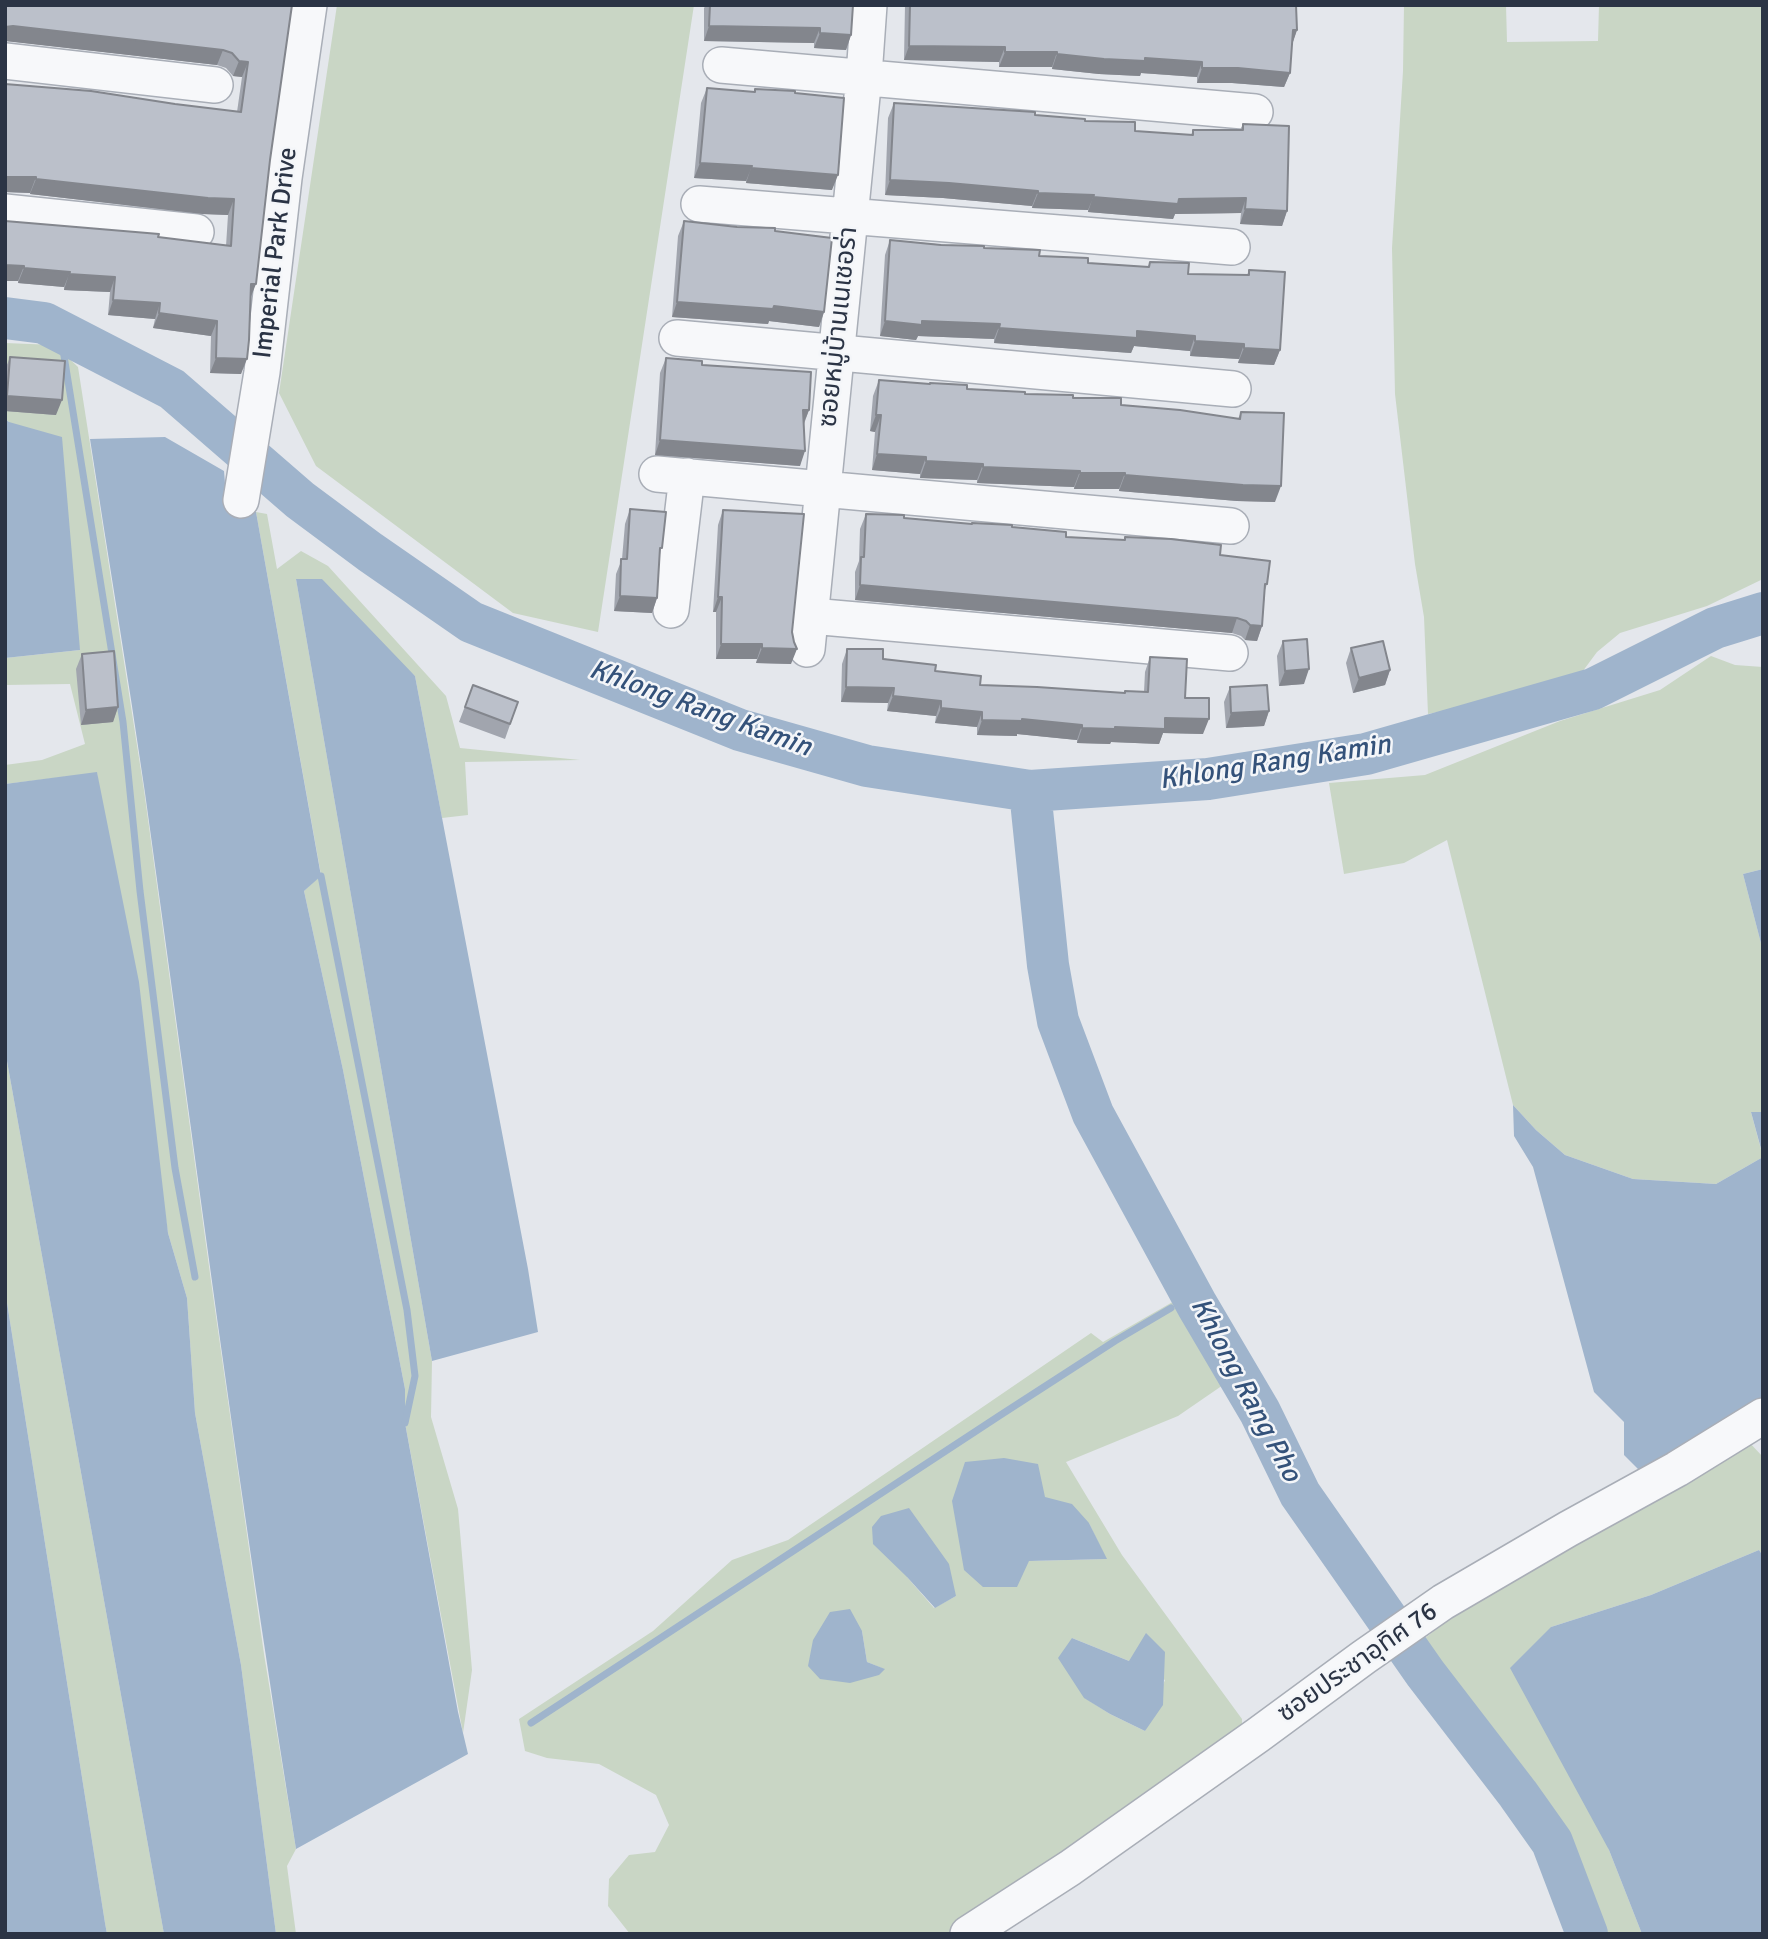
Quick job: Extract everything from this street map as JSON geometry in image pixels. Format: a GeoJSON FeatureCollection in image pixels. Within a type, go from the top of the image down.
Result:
{"type":"FeatureCollection","features":[{"type":"Feature","properties":{"kind":"street","name":"Imperial Park Drive"},"geometry":{"type":"LineString","coordinates":[[241,500],[262,372],[284,178],[309,5]]}},
{"type":"Feature","properties":{"kind":"street","name":"ซอยหมู่บ้านเนเชอร่า"},"geometry":{"type":"LineString","coordinates":[[869,5],[809,633],[1230,653]]}},
{"type":"Feature","properties":{"kind":"street"},"geometry":{"type":"LineString","coordinates":[[5,61],[215,85]]}},
{"type":"Feature","properties":{"kind":"street"},"geometry":{"type":"LineString","coordinates":[[721,65],[1255,112]]}},
{"type":"Feature","properties":{"kind":"street"},"geometry":{"type":"LineString","coordinates":[[699,204],[1232,247]]}},
{"type":"Feature","properties":{"kind":"street"},"geometry":{"type":"LineString","coordinates":[[5,212],[196,232]]}},
{"type":"Feature","properties":{"kind":"street"},"geometry":{"type":"LineString","coordinates":[[677,338],[1233,389]]}},
{"type":"Feature","properties":{"kind":"street"},"geometry":{"type":"LineString","coordinates":[[671,610],[672,475],[1231,526]]}},
{"type":"Feature","properties":{"kind":"street","name":"ซอยประชาอุทิศ 76"},"geometry":{"type":"LineString","coordinates":[[968,1934],[1070,1868],[1443,1602],[1677,1469],[1763,1416]]}},
{"type":"Feature","properties":{"kind":"green space"},"geometry":{"type":"Polygon","coordinates":[[[337,5],[694,5],[598,632],[513,613],[316,466],[279,393],[337,5]]]}},
{"type":"Feature","properties":{"kind":"green space"},"geometry":{"type":"Polygon","coordinates":[[[1404,5],[1506,5],[1507,42],[1598,41],[1599,5],[1763,5],[1763,579],[1707,606],[1620,633],[1597,652],[1577,679],[1526,694],[1428,714],[1424,617],[1395,394],[1392,248],[1403,71],[1404,5]]]}},
{"type":"Feature","properties":{"kind":"green space"},"geometry":{"type":"Polygon","coordinates":[[[5,343],[55,345],[78,367],[144,790],[264,1654],[296,1849],[287,1866],[296,1934],[276,1934],[241,1665],[195,1413],[187,1298],[168,1233],[97,773],[5,784],[5,765],[42,760],[85,744],[70,684],[5,685],[5,658],[80,650],[9,422],[5,419],[5,343]]]}},
{"type":"Feature","properties":{"kind":"green space"},"geometry":{"type":"Polygon","coordinates":[[[256,512],[267,514],[277,569],[301,551],[328,566],[446,696],[460,748],[580,760],[465,762],[468,815],[442,818],[415,676],[296,579],[432,1361],[431,1417],[458,1509],[472,1670],[463,1733],[405,1423],[405,1389],[343,1070],[304,891],[321,875],[256,512]]]}},
{"type":"Feature","properties":{"kind":"green space"},"geometry":{"type":"Polygon","coordinates":[[[1711,656],[1735,665],[1763,667],[1763,869],[1743,874],[1763,951],[1763,1112],[1751,1112],[1763,1157],[1716,1184],[1633,1179],[1565,1155],[1513,1105],[1447,840],[1404,863],[1344,874],[1329,783],[1425,775],[1560,721],[1660,690],[1711,656]]]}},
{"type":"Feature","properties":{"kind":"green space"},"geometry":{"type":"Polygon","coordinates":[[[5,1050],[164,1934],[107,1934],[105,1923],[5,1290],[5,1050]]]}},
{"type":"Feature","properties":{"kind":"green space"},"geometry":{"type":"Polygon","coordinates":[[[1176,1300],[1226,1383],[1178,1416],[1066,1462],[1122,1555],[1242,1719],[1242,1727],[946,1934],[630,1934],[608,1906],[609,1879],[629,1855],[655,1852],[669,1825],[656,1795],[599,1764],[547,1758],[525,1751],[519,1719],[653,1631],[732,1560],[788,1540],[1091,1333],[1103,1342],[1176,1300]],[[1089,1523],[1029,1561],[1106,1559],[1089,1523]],[[907,1577],[934,1608],[956,1596],[907,1577]],[[862,1631],[808,1666],[884,1669],[867,1662],[862,1631]],[[1072,1638],[1085,1698],[1145,1731],[1165,1680],[1129,1661],[1072,1638]]]}},
{"type":"Feature","properties":{"kind":"green space"},"geometry":{"type":"Polygon","coordinates":[[[1748,1441],[1763,1457],[1763,1556],[1759,1550],[1651,1595],[1551,1627],[1609,1850],[1642,1934],[1601,1934],[1563,1837],[1420,1642],[1456,1614],[1748,1441]]]}},
{"type":"Feature","properties":{"kind":"water"},"geometry":{"type":"Polygon","coordinates":[[[5,419],[62,437],[80,650],[5,658],[5,419]]]}},
{"type":"Feature","properties":{"kind":"water"},"geometry":{"type":"Polygon","coordinates":[[[165,437],[224,471],[226,495],[256,512],[321,876],[304,891],[343,1070],[405,1389],[405,1423],[468,1754],[296,1849],[236,1453],[145,793],[90,439],[165,437]]]}},
{"type":"Feature","properties":{"kind":"water"},"geometry":{"type":"Polygon","coordinates":[[[296,579],[322,579],[415,676],[528,1269],[538,1332],[432,1361],[296,579]]]}},
{"type":"Feature","properties":{"kind":"water"},"geometry":{"type":"Polygon","coordinates":[[[97,772],[139,982],[168,1233],[187,1298],[195,1413],[241,1665],[276,1934],[164,1934],[5,1050],[5,784],[97,772]]]}},
{"type":"Feature","properties":{"kind":"water"},"geometry":{"type":"Polygon","coordinates":[[[1763,869],[1763,951],[1743,874],[1763,869]]]}},
{"type":"Feature","properties":{"kind":"water"},"geometry":{"type":"Polygon","coordinates":[[[1513,1105],[1565,1155],[1633,1179],[1716,1184],[1763,1157],[1763,1404],[1642,1473],[1624,1455],[1624,1422],[1594,1392],[1533,1167],[1514,1136],[1513,1105]]]}},
{"type":"Feature","properties":{"kind":"water"},"geometry":{"type":"Polygon","coordinates":[[[1751,1112],[1763,1112],[1763,1156],[1751,1112]]]}},
{"type":"Feature","properties":{"kind":"water"},"geometry":{"type":"Polygon","coordinates":[[[5,1290],[105,1923],[107,1934],[5,1934],[5,1290]]]}},
{"type":"Feature","properties":{"kind":"water"},"geometry":{"type":"Polygon","coordinates":[[[1004,1458],[1038,1464],[1045,1497],[1072,1504],[1089,1523],[1107,1559],[1029,1561],[1017,1587],[983,1587],[964,1570],[952,1501],[965,1462],[1004,1458]]]}},
{"type":"Feature","properties":{"kind":"water"},"geometry":{"type":"Polygon","coordinates":[[[909,1508],[949,1564],[956,1596],[935,1608],[873,1544],[872,1527],[881,1516],[909,1508]]]}},
{"type":"Feature","properties":{"kind":"water"},"geometry":{"type":"Polygon","coordinates":[[[1759,1550],[1763,1556],[1763,1934],[1642,1934],[1609,1850],[1510,1668],[1551,1627],[1651,1595],[1759,1550]]]}},
{"type":"Feature","properties":{"kind":"water"},"geometry":{"type":"Polygon","coordinates":[[[850,1609],[862,1631],[867,1662],[885,1669],[879,1675],[850,1683],[820,1679],[808,1666],[813,1640],[830,1612],[850,1609]]]}},
{"type":"Feature","properties":{"kind":"water"},"geometry":{"type":"Polygon","coordinates":[[[1146,1633],[1165,1652],[1163,1705],[1145,1731],[1084,1698],[1058,1658],[1072,1638],[1129,1661],[1146,1633]]]}},
{"type":"Feature","properties":{"kind":"building"},"geometry":{"type":"Polygon","coordinates":[[[5,5],[292,5],[256,284],[251,284],[247,359],[216,358],[217,321],[159,313],[160,303],[113,300],[115,277],[5,265],[5,221],[159,234],[158,237],[231,246],[234,199],[36,177],[5,177],[5,84],[91,91],[241,112],[248,62],[239,61],[232,53],[223,50],[5,27],[5,5]]]}},
{"type":"Feature","properties":{"kind":"building"},"geometry":{"type":"Polygon","coordinates":[[[710,5],[853,5],[851,35],[820,33],[820,28],[709,26],[710,5]]]}},
{"type":"Feature","properties":{"kind":"building"},"geometry":{"type":"Polygon","coordinates":[[[910,5],[1296,5],[1297,30],[1293,30],[1290,73],[1202,68],[1202,62],[1145,58],[1145,61],[1104,59],[1057,52],[1005,52],[1005,47],[909,46],[910,5]]]}},
{"type":"Feature","properties":{"kind":"building"},"geometry":{"type":"Polygon","coordinates":[[[707,88],[755,92],[755,89],[795,91],[844,98],[838,175],[700,163],[707,88]]]}},
{"type":"Feature","properties":{"kind":"building"},"geometry":{"type":"Polygon","coordinates":[[[894,103],[1035,112],[1035,115],[1085,121],[1135,122],[1135,131],[1193,135],[1193,130],[1243,130],[1243,124],[1289,126],[1287,211],[1245,209],[1246,198],[1179,199],[1178,204],[890,180],[894,103]]]}},
{"type":"Feature","properties":{"kind":"building"},"geometry":{"type":"Polygon","coordinates":[[[684,221],[775,228],[775,231],[832,238],[824,312],[774,306],[773,309],[677,302],[684,221]]]}},
{"type":"Feature","properties":{"kind":"building"},"geometry":{"type":"Polygon","coordinates":[[[890,240],[1040,250],[1039,256],[1088,258],[1088,263],[1149,267],[1150,262],[1189,263],[1188,274],[1249,275],[1249,270],[1285,272],[1280,350],[1244,348],[1244,344],[1195,341],[1195,336],[1137,331],[1137,338],[999,328],[1000,324],[922,321],[922,325],[885,321],[890,240]]]}},
{"type":"Feature","properties":{"kind":"building"},"geometry":{"type":"Polygon","coordinates":[[[10,357],[65,361],[62,400],[7,396],[10,357]]]}},
{"type":"Feature","properties":{"kind":"building"},"geometry":{"type":"Polygon","coordinates":[[[666,358],[702,361],[702,365],[811,372],[809,410],[803,410],[805,451],[660,440],[666,358]]]}},
{"type":"Feature","properties":{"kind":"building"},"geometry":{"type":"Polygon","coordinates":[[[879,380],[967,385],[967,389],[1073,395],[1073,398],[1121,398],[1121,405],[1240,419],[1241,412],[1284,413],[1281,486],[1243,485],[1125,473],[983,467],[983,464],[926,461],[926,457],[877,454],[881,415],[876,415],[879,380]]]}},
{"type":"Feature","properties":{"kind":"building"},"geometry":{"type":"Polygon","coordinates":[[[630,509],[666,512],[660,548],[657,598],[620,596],[621,559],[627,559],[630,509]]]}},
{"type":"Feature","properties":{"kind":"building"},"geometry":{"type":"Polygon","coordinates":[[[723,510],[804,514],[792,632],[797,649],[762,648],[762,644],[721,644],[722,597],[718,597],[723,510]]]}},
{"type":"Feature","properties":{"kind":"building"},"geometry":{"type":"Polygon","coordinates":[[[866,514],[1012,525],[1066,532],[1066,537],[1171,539],[1221,545],[1220,555],[1270,561],[1265,584],[1262,626],[1250,625],[1237,618],[860,585],[866,514]]]}},
{"type":"Feature","properties":{"kind":"building"},"geometry":{"type":"Polygon","coordinates":[[[1307,639],[1309,669],[1285,671],[1283,641],[1307,639]]]}},
{"type":"Feature","properties":{"kind":"building"},"geometry":{"type":"Polygon","coordinates":[[[1383,641],[1390,670],[1359,678],[1351,648],[1383,641]]]}},
{"type":"Feature","properties":{"kind":"building"},"geometry":{"type":"Polygon","coordinates":[[[847,649],[883,649],[883,659],[936,665],[935,671],[981,676],[980,685],[1125,693],[1148,692],[1150,657],[1187,659],[1185,698],[1209,698],[1209,719],[1165,718],[1165,729],[1082,728],[1082,725],[1022,719],[982,720],[982,712],[941,708],[941,701],[893,696],[894,688],[846,687],[847,649]]]}},
{"type":"Feature","properties":{"kind":"building"},"geometry":{"type":"Polygon","coordinates":[[[114,651],[118,707],[86,710],[82,654],[114,651]]]}},
{"type":"Feature","properties":{"kind":"building"},"geometry":{"type":"Polygon","coordinates":[[[473,685],[518,702],[510,724],[465,707],[473,685]]]}},
{"type":"Feature","properties":{"kind":"building"},"geometry":{"type":"Polygon","coordinates":[[[1267,685],[1269,711],[1231,713],[1230,687],[1267,685]]]}},
{"type":"Feature","properties":{"kind":"waterway","name":"Khlong Rang Kamin"},"geometry":{"type":"LineString","coordinates":[[5,318],[44,323],[172,389],[300,500],[471,622],[740,730],[867,766],[1030,791],[1208,779],[1366,754],[1593,689],[1715,628],[1763,613]]}},
{"type":"Feature","properties":{"kind":"waterway"},"geometry":{"type":"LineString","coordinates":[[60,331],[123,722],[140,891],[175,1168],[195,1277]]}},
{"type":"Feature","properties":{"kind":"waterway","name":"Khlong Rang Pho"},"geometry":{"type":"LineString","coordinates":[[1030,791],[1048,965],[1058,1021],[1093,1114],[1197,1305],[1260,1412],[1300,1494],[1425,1673],[1552,1842],[1587,1934]]}},
{"type":"Feature","properties":{"kind":"waterway"},"geometry":{"type":"LineString","coordinates":[[321,876],[407,1310],[415,1376],[405,1423]]}},
{"type":"Feature","properties":{"kind":"waterway"},"geometry":{"type":"LineString","coordinates":[[531,1723],[999,1416],[1171,1308]]}}]}
